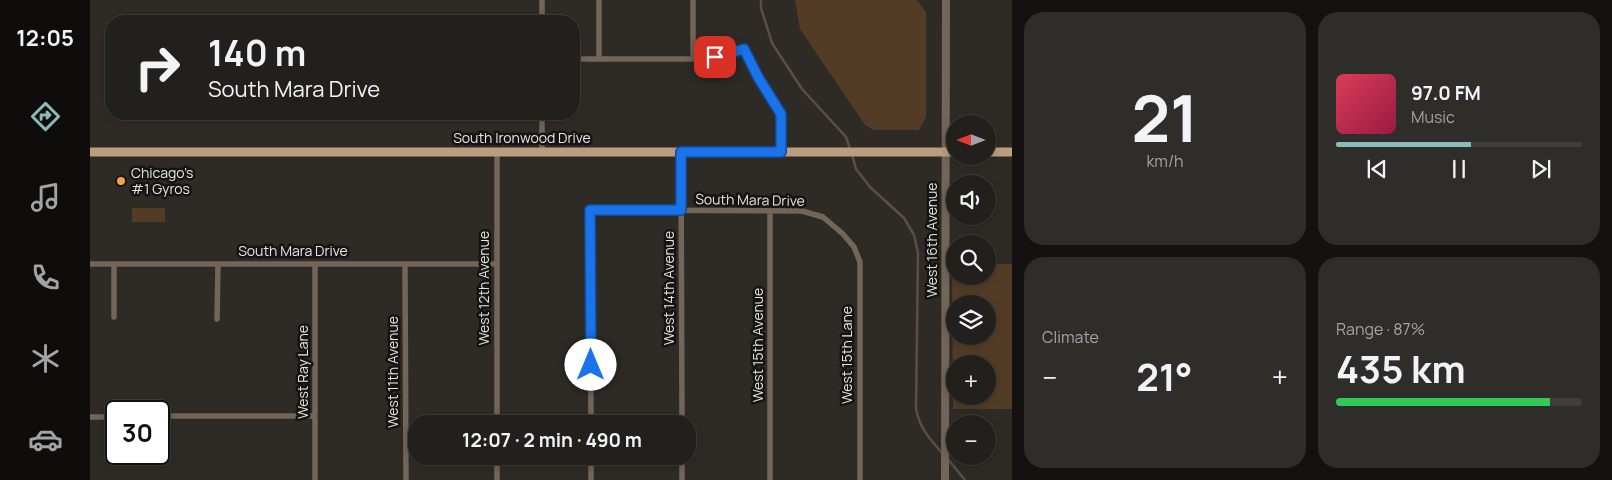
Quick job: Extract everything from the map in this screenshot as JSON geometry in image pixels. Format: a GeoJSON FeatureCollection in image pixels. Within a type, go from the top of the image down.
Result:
{"type":"FeatureCollection","features":[{"type":"Feature","properties":{"kind":"main road","name":"South Ironwood Drive"},"geometry":{"type":"LineString","coordinates":[[90,152],[945,152]]}},
{"type":"Feature","properties":{"kind":"main road"},"geometry":{"type":"LineString","coordinates":[[996,152],[1012,152]]}},
{"type":"Feature","properties":{"kind":"street"},"geometry":{"type":"LineString","coordinates":[[542,0],[542,15]]}},
{"type":"Feature","properties":{"kind":"street"},"geometry":{"type":"LineString","coordinates":[[599,0],[599,59]]}},
{"type":"Feature","properties":{"kind":"street"},"geometry":{"type":"LineString","coordinates":[[692,0],[693,59]]}},
{"type":"Feature","properties":{"kind":"street","name":"West 16th Avenue"},"geometry":{"type":"LineString","coordinates":[[945,480],[946,0]]}},
{"type":"Feature","properties":{"kind":"street"},"geometry":{"type":"LineString","coordinates":[[580,59],[693,59],[715,57],[744,49],[758,77],[781,114],[781,152]]}},
{"type":"Feature","properties":{"kind":"street"},"geometry":{"type":"LineString","coordinates":[[542,120],[542,152]]}},
{"type":"Feature","properties":{"kind":"street","name":"West 12th Avenue"},"geometry":{"type":"LineString","coordinates":[[497,152],[497,415]]}},
{"type":"Feature","properties":{"kind":"street","name":"West 14th Avenue"},"geometry":{"type":"LineString","coordinates":[[681,152],[682,415]]}},
{"type":"Feature","properties":{"kind":"street","name":"South Mara Drive"},"geometry":{"type":"LineString","coordinates":[[591,415],[590,210],[802,211],[823,217],[843,234]]}},
{"type":"Feature","properties":{"kind":"street","name":"West 15th Avenue"},"geometry":{"type":"LineString","coordinates":[[770,210],[770,480]]}},
{"type":"Feature","properties":{"kind":"street","name":"West 15th Lane"},"geometry":{"type":"LineString","coordinates":[[843,234],[854,247],[860,262],[860,480]]}},
{"type":"Feature","properties":{"kind":"street","name":"South Mara Drive"},"geometry":{"type":"LineString","coordinates":[[90,264],[497,264]]}},
{"type":"Feature","properties":{"kind":"street"},"geometry":{"type":"LineString","coordinates":[[114,264],[114,317]]}},
{"type":"Feature","properties":{"kind":"street"},"geometry":{"type":"LineString","coordinates":[[217,319],[218,264]]}},
{"type":"Feature","properties":{"kind":"street","name":"West Ray Lane"},"geometry":{"type":"LineString","coordinates":[[315,264],[316,480]]}},
{"type":"Feature","properties":{"kind":"street","name":"West 11th Avenue"},"geometry":{"type":"LineString","coordinates":[[405,264],[406,480]]}},
{"type":"Feature","properties":{"kind":"street"},"geometry":{"type":"LineString","coordinates":[[90,417],[105,416]]}},
{"type":"Feature","properties":{"kind":"street"},"geometry":{"type":"LineString","coordinates":[[170,416],[316,416]]}},
{"type":"Feature","properties":{"kind":"street"},"geometry":{"type":"LineString","coordinates":[[497,465],[497,480]]}},
{"type":"Feature","properties":{"kind":"street"},"geometry":{"type":"LineString","coordinates":[[591,465],[591,480]]}},
{"type":"Feature","properties":{"kind":"street"},"geometry":{"type":"LineString","coordinates":[[682,465],[682,480]]}},
{"type":"Feature","properties":{"kind":"shaded area"},"geometry":{"type":"Polygon","coordinates":[[[795,0],[917,0],[926,12],[926,117],[919,130],[874,130],[865,125],[800,29],[795,0]]]}},
{"type":"Feature","properties":{"kind":"shaded area"},"geometry":{"type":"Polygon","coordinates":[[[132,208],[165,208],[165,222],[132,222],[132,208]]]}},
{"type":"Feature","properties":{"kind":"shaded area"},"geometry":{"type":"Polygon","coordinates":[[[996,264],[1012,264],[1012,409],[953,409],[953,405],[996,405],[996,355],[953,355],[953,345],[996,345],[996,295],[952,295],[952,285],[996,285],[996,264]]]}},
{"type":"Feature","properties":{"kind":"waterway"},"geometry":{"type":"LineString","coordinates":[[761,0],[761,8],[772,43],[802,89],[846,137],[850,149]]}},
{"type":"Feature","properties":{"kind":"waterway"},"geometry":{"type":"LineString","coordinates":[[852,154],[856,169],[870,187],[904,218],[914,235],[918,253],[916,409],[923,428],[943,454]]}},
{"type":"Feature","properties":{"kind":"waterway"},"geometry":{"type":"LineString","coordinates":[[953,465],[965,480]]}},
{"type":"Feature","properties":{"kind":"place","name":"Chicago's #1 Gyros"},"geometry":{"type":"Point","coordinates":[121,181]}},
{"type":"Feature","properties":{"kind":"route"},"geometry":{"type":"LineString","coordinates":[[591,365],[590,210],[681,210],[681,152],[781,152],[781,114],[758,77],[744,49],[715,57]]}}]}
